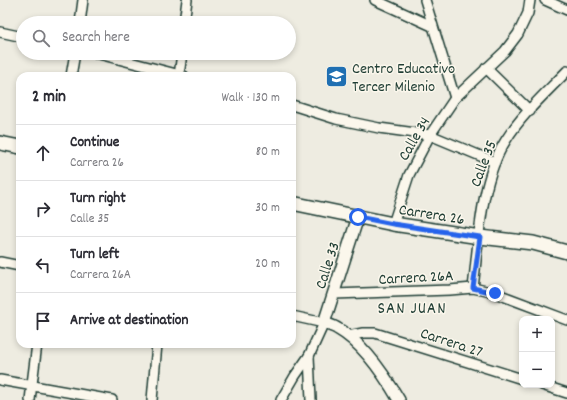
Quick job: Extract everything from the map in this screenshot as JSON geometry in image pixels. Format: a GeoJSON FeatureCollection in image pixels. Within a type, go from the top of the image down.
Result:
{"type":"FeatureCollection","features":[{"type":"Feature","properties":{"kind":"main road"},"geometry":{"type":"LineString","coordinates":[[0,143],[16,146]]}},
{"type":"Feature","properties":{"kind":"main road","name":"Carrera 26"},"geometry":{"type":"LineString","coordinates":[[296,204],[393,224],[533,243],[567,252]]}},
{"type":"Feature","properties":{"kind":"street"},"geometry":{"type":"LineString","coordinates":[[81,16],[83,0]]}},
{"type":"Feature","properties":{"kind":"street"},"geometry":{"type":"LineString","coordinates":[[185,16],[187,0]]}},
{"type":"Feature","properties":{"kind":"street"},"geometry":{"type":"LineString","coordinates":[[375,0],[432,26]]}},
{"type":"Feature","properties":{"kind":"street"},"geometry":{"type":"LineString","coordinates":[[425,0],[455,98]]}},
{"type":"Feature","properties":{"kind":"street","name":"Calle 34"},"geometry":{"type":"LineString","coordinates":[[393,224],[409,175],[430,135],[455,98],[505,51],[518,34],[528,13],[530,0]]}},
{"type":"Feature","properties":{"kind":"street"},"geometry":{"type":"LineString","coordinates":[[545,0],[567,10]]}},
{"type":"Feature","properties":{"kind":"street"},"geometry":{"type":"LineString","coordinates":[[0,32],[16,35]]}},
{"type":"Feature","properties":{"kind":"street"},"geometry":{"type":"LineString","coordinates":[[72,72],[74,60]]}},
{"type":"Feature","properties":{"kind":"street"},"geometry":{"type":"LineString","coordinates":[[121,60],[166,72]]}},
{"type":"Feature","properties":{"kind":"street"},"geometry":{"type":"LineString","coordinates":[[181,72],[182,60]]}},
{"type":"Feature","properties":{"kind":"street"},"geometry":{"type":"LineString","coordinates":[[486,68],[530,111]]}},
{"type":"Feature","properties":{"kind":"street","name":"Calle 35"},"geometry":{"type":"LineString","coordinates":[[473,288],[483,205],[495,162],[506,141],[517,125],[567,72]]}},
{"type":"Feature","properties":{"kind":"street"},"geometry":{"type":"LineString","coordinates":[[296,106],[336,119],[379,128],[430,135],[495,162]]}},
{"type":"Feature","properties":{"kind":"street","name":"Calle 33"},"geometry":{"type":"LineString","coordinates":[[281,400],[309,356],[324,322],[358,217]]}},
{"type":"Feature","properties":{"kind":"street"},"geometry":{"type":"LineString","coordinates":[[0,262],[16,265]]}},
{"type":"Feature","properties":{"kind":"street","name":"Carrera 26A"},"geometry":{"type":"LineString","coordinates":[[334,294],[473,288],[495,293],[567,320]]}},
{"type":"Feature","properties":{"kind":"street"},"geometry":{"type":"LineString","coordinates":[[296,317],[324,322],[348,336],[364,352],[381,373],[398,400]]}},
{"type":"Feature","properties":{"kind":"street","name":"Carrera 27"},"geometry":{"type":"LineString","coordinates":[[348,336],[363,333],[375,333],[519,378]]}},
{"type":"Feature","properties":{"kind":"street"},"geometry":{"type":"LineString","coordinates":[[30,400],[37,348]]}},
{"type":"Feature","properties":{"kind":"street"},"geometry":{"type":"LineString","coordinates":[[152,400],[156,348]]}},
{"type":"Feature","properties":{"kind":"street"},"geometry":{"type":"LineString","coordinates":[[309,356],[311,400]]}},
{"type":"Feature","properties":{"kind":"street"},"geometry":{"type":"LineString","coordinates":[[0,380],[112,400]]}},
{"type":"Feature","properties":{"kind":"street"},"geometry":{"type":"LineString","coordinates":[[551,388],[567,393]]}},
{"type":"Feature","properties":{"kind":"place","name":"Centro Educativo Tercer Milenio"},"geometry":{"type":"Point","coordinates":[337,76]}},
{"type":"Feature","properties":{"kind":"district","name":"SAN JUAN"},"geometry":{"type":"Point","coordinates":[412,307]}},
{"type":"Feature","properties":{"kind":"route"},"geometry":{"type":"LineString","coordinates":[[358,217],[393,224],[480,237],[473,288],[495,293]]}}]}
